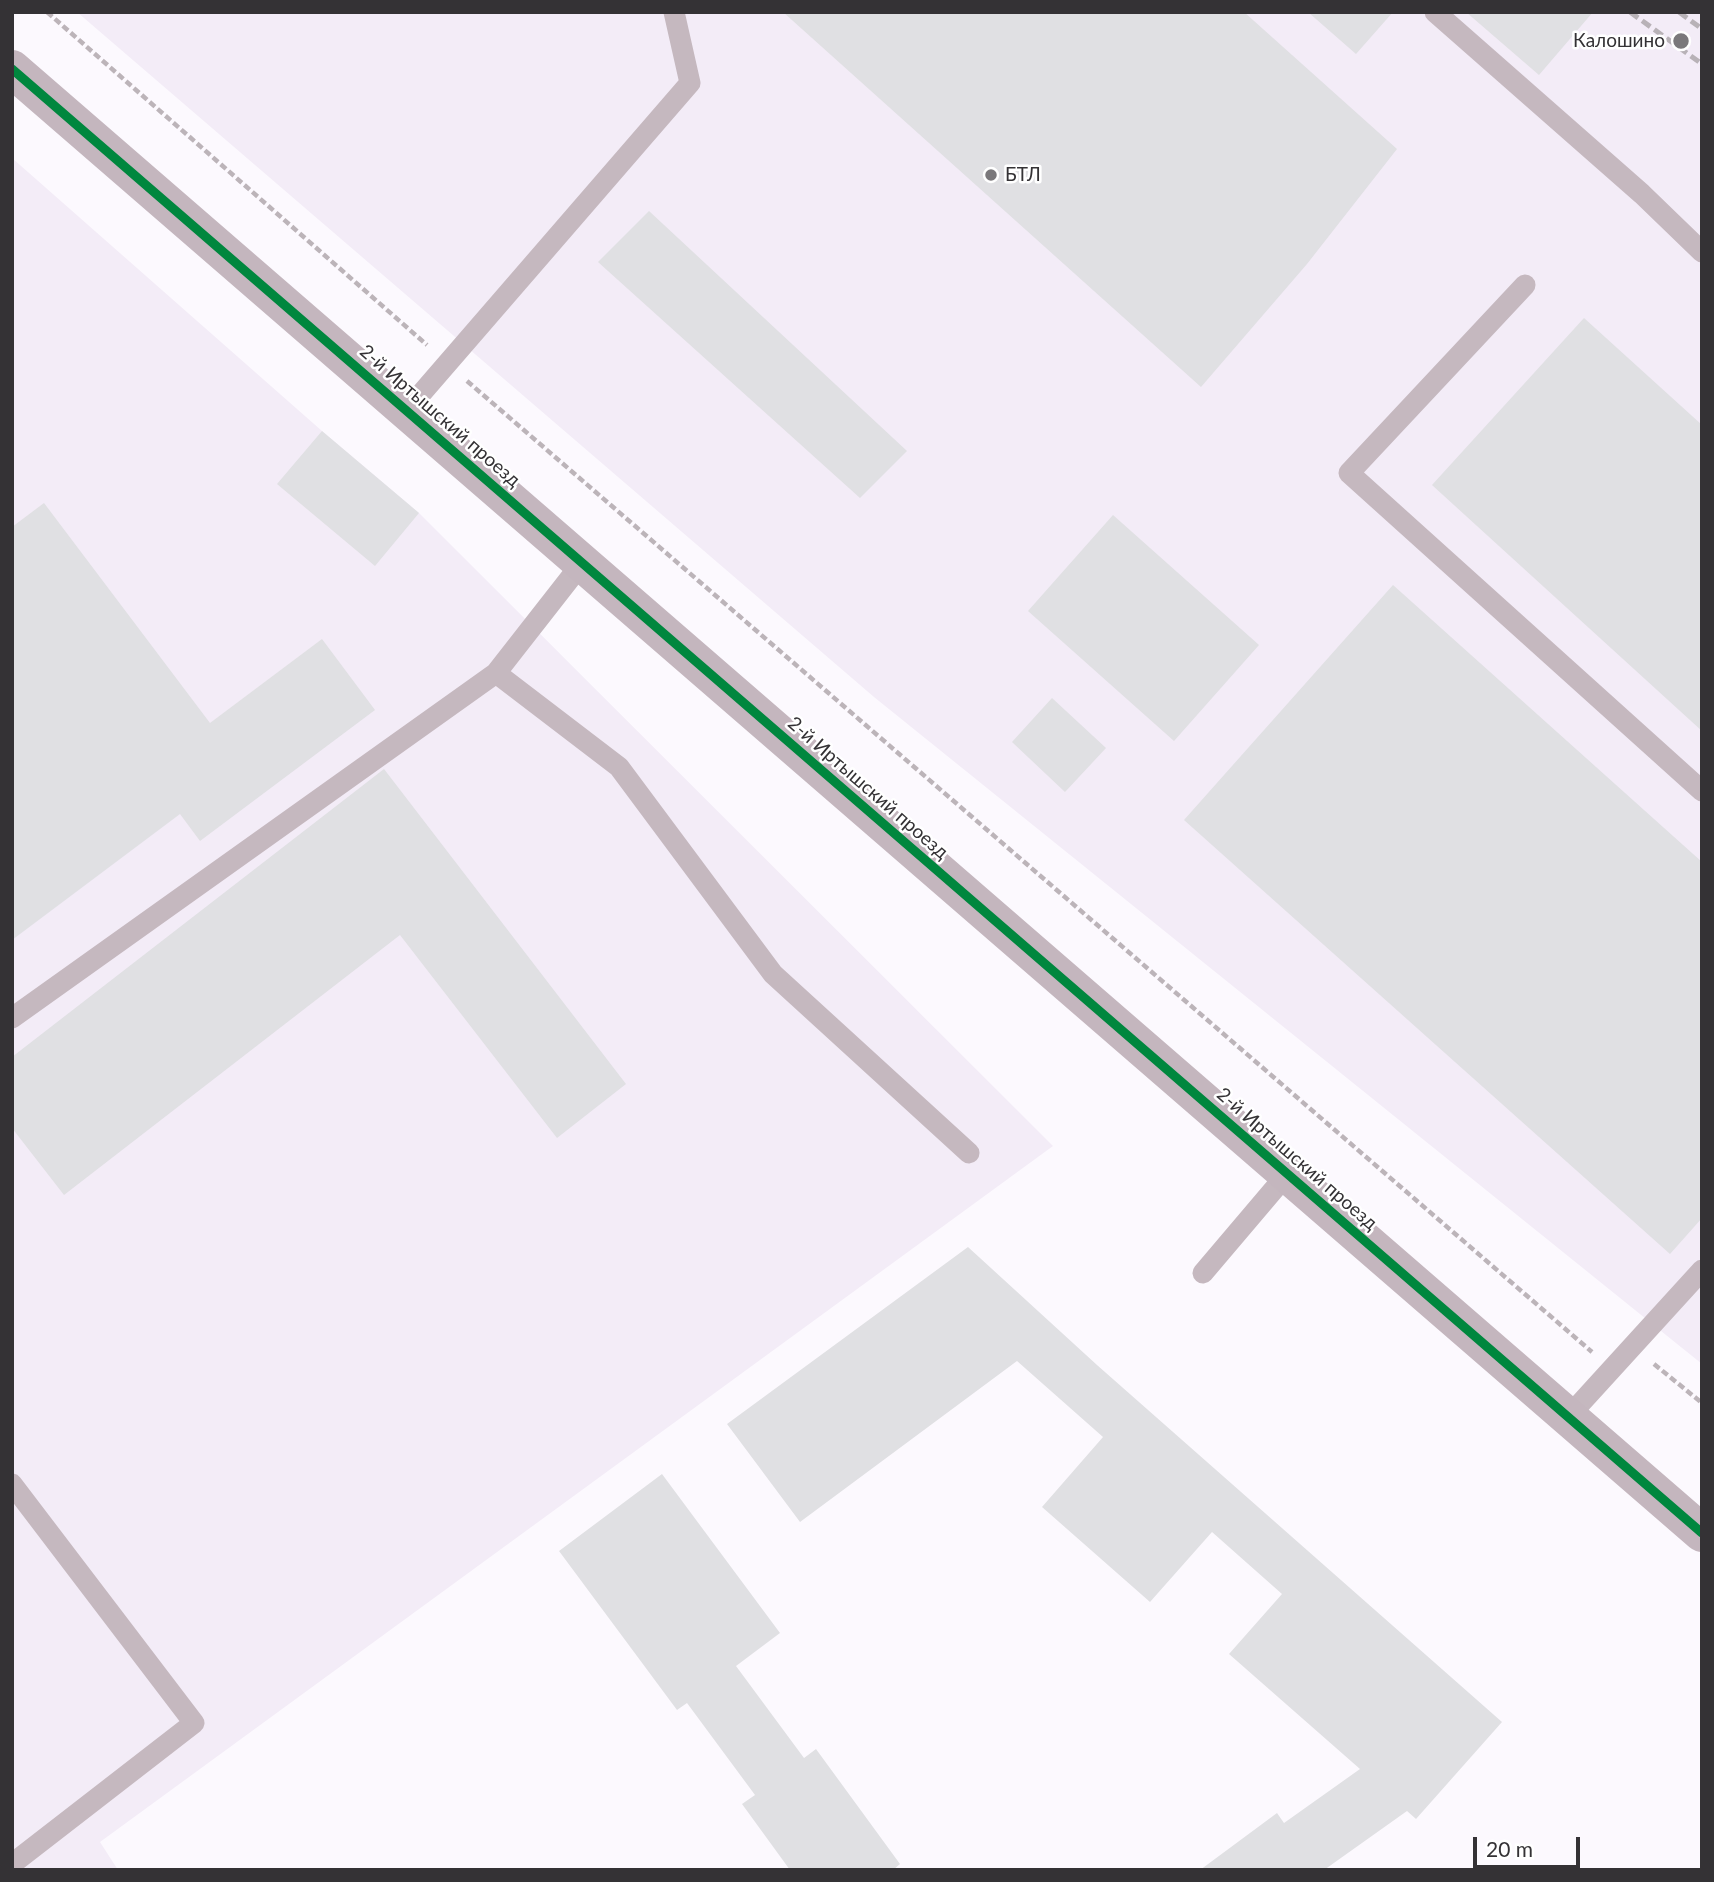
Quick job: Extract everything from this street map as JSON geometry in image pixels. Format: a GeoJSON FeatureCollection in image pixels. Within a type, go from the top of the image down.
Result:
{"type":"FeatureCollection","features":[{"type":"Feature","properties":{"kind":"street","name":"2-й Иртышский проезд"},"geometry":{"type":"LineString","coordinates":[[12,69],[1702,1534]]}},
{"type":"Feature","properties":{"kind":"lane"},"geometry":{"type":"LineString","coordinates":[[407,411],[690,83],[674,12]]}},
{"type":"Feature","properties":{"kind":"lane"},"geometry":{"type":"LineString","coordinates":[[1434,12],[1642,194],[1702,252]]}},
{"type":"Feature","properties":{"kind":"lane"},"geometry":{"type":"LineString","coordinates":[[1525,285],[1349,473],[1702,791]]}},
{"type":"Feature","properties":{"kind":"lane"},"geometry":{"type":"LineString","coordinates":[[12,1018],[495,673],[582,563]]}},
{"type":"Feature","properties":{"kind":"lane"},"geometry":{"type":"LineString","coordinates":[[495,673],[619,767],[773,974],[969,1153]]}},
{"type":"Feature","properties":{"kind":"lane"},"geometry":{"type":"LineString","coordinates":[[1203,1273],[1287,1174]]}},
{"type":"Feature","properties":{"kind":"lane"},"geometry":{"type":"LineString","coordinates":[[1568,1417],[1702,1270]]}},
{"type":"Feature","properties":{"kind":"lane"},"geometry":{"type":"LineString","coordinates":[[12,1484],[194,1723],[12,1864]]}},
{"type":"Feature","properties":{"kind":"path"},"geometry":{"type":"LineString","coordinates":[[47,12],[447,363],[1599,1357],[1633,1346],[1702,1403]]}},
{"type":"Feature","properties":{"kind":"shaded area"},"geometry":{"type":"Polygon","coordinates":[[[77,12],[1702,12],[1702,1364],[874,697],[77,12]]]}},
{"type":"Feature","properties":{"kind":"shaded area"},"geometry":{"type":"Polygon","coordinates":[[[12,158],[419,513],[1053,1146],[100,1842],[118,1870],[12,1870],[12,158]]]}},
{"type":"Feature","properties":{"kind":"building"},"geometry":{"type":"Polygon","coordinates":[[[783,12],[1244,12],[1397,149],[1307,264],[1201,387],[783,12]]]}},
{"type":"Feature","properties":{"kind":"building"},"geometry":{"type":"Polygon","coordinates":[[[1308,12],[1393,12],[1356,54],[1308,12]]]}},
{"type":"Feature","properties":{"kind":"building"},"geometry":{"type":"Polygon","coordinates":[[[1466,12],[1593,12],[1539,75],[1466,12]]]}},
{"type":"Feature","properties":{"kind":"building"},"geometry":{"type":"Polygon","coordinates":[[[649,211],[907,451],[860,498],[598,262],[649,211]]]}},
{"type":"Feature","properties":{"kind":"building"},"geometry":{"type":"Polygon","coordinates":[[[1584,318],[1702,425],[1702,731],[1432,485],[1584,318]]]}},
{"type":"Feature","properties":{"kind":"building"},"geometry":{"type":"Polygon","coordinates":[[[322,431],[419,513],[375,566],[277,484],[322,431]]]}},
{"type":"Feature","properties":{"kind":"building"},"geometry":{"type":"Polygon","coordinates":[[[44,503],[210,723],[322,639],[375,710],[200,841],[180,814],[12,940],[12,527],[44,503]]]}},
{"type":"Feature","properties":{"kind":"building"},"geometry":{"type":"Polygon","coordinates":[[[1113,515],[1259,645],[1174,741],[1028,611],[1113,515]]]}},
{"type":"Feature","properties":{"kind":"building"},"geometry":{"type":"Polygon","coordinates":[[[1393,585],[1702,862],[1702,1218],[1670,1254],[1184,820],[1393,585]]]}},
{"type":"Feature","properties":{"kind":"building"},"geometry":{"type":"Polygon","coordinates":[[[1052,698],[1106,748],[1065,792],[1012,742],[1052,698]]]}},
{"type":"Feature","properties":{"kind":"building"},"geometry":{"type":"Polygon","coordinates":[[[384,769],[626,1084],[557,1138],[400,935],[64,1195],[12,1128],[12,1057],[384,769]]]}},
{"type":"Feature","properties":{"kind":"building"},"geometry":{"type":"Polygon","coordinates":[[[968,1247],[1097,1365],[1502,1722],[1416,1819],[1407,1811],[1324,1870],[1200,1870],[1277,1813],[1284,1823],[1360,1769],[1229,1654],[1282,1594],[1212,1532],[1150,1602],[1042,1507],[1103,1437],[1017,1361],[800,1522],[727,1424],[968,1247]]]}},
{"type":"Feature","properties":{"kind":"building"},"geometry":{"type":"Polygon","coordinates":[[[662,1474],[780,1633],[736,1666],[804,1758],[816,1749],[900,1864],[893,1870],[790,1870],[742,1804],[755,1795],[687,1703],[677,1710],[559,1551],[662,1474]]]}},
{"type":"Feature","properties":{"kind":"railway"},"geometry":{"type":"LineString","coordinates":[[1630,12],[1702,64]]}},
{"type":"Feature","properties":{"kind":"railway"},"geometry":{"type":"LineString","coordinates":[[1679,12],[1702,29]]}},
{"type":"Feature","properties":{"kind":"cycle path"},"geometry":{"type":"LineString","coordinates":[[12,69],[1702,1533]]}},
{"type":"Feature","properties":{"kind":"place","name":"Калошино"},"geometry":{"type":"Point","coordinates":[1681,41]}},
{"type":"Feature","properties":{"kind":"place","name":"БТЛ"},"geometry":{"type":"Point","coordinates":[991,175]}}]}
